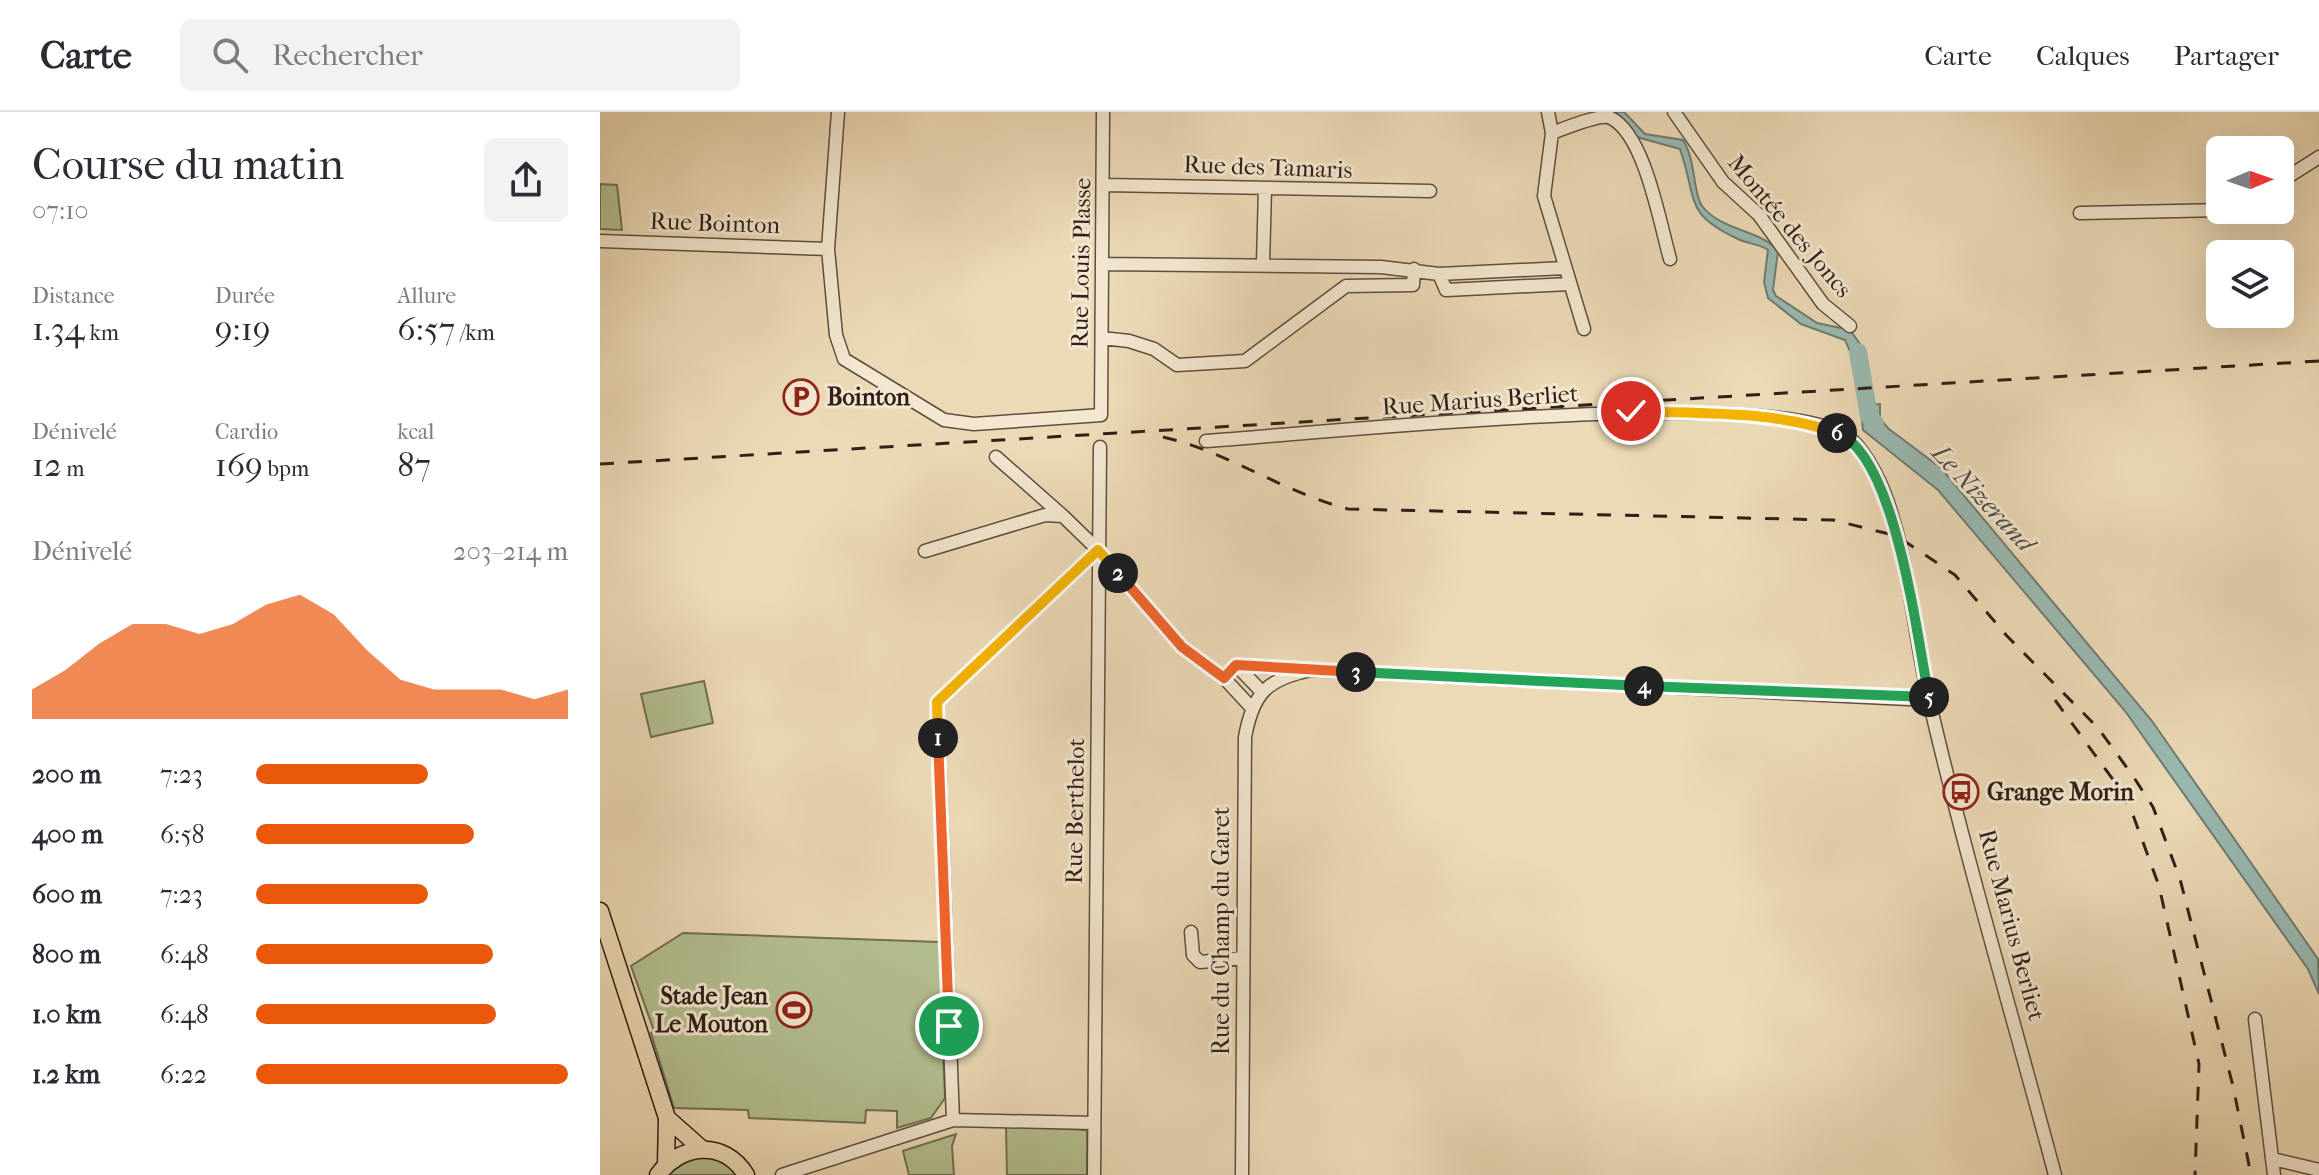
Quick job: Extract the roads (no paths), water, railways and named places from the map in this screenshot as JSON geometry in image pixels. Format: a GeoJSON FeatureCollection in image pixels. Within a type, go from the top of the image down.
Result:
{"type":"FeatureCollection","features":[{"type":"Feature","properties":{"kind":"main road"},"geometry":{"type":"LineString","coordinates":[[600,911],[667,1118],[662,1169]]}},
{"type":"Feature","properties":{"kind":"main road"},"geometry":{"type":"LineString","coordinates":[[667,1118],[702,1149]]}},
{"type":"Feature","properties":{"kind":"main road"},"geometry":{"type":"LineString","coordinates":[[662,1169],[689,1150],[702,1149],[732,1159],[746,1175]]}},
{"type":"Feature","properties":{"kind":"street"},"geometry":{"type":"LineString","coordinates":[[828,249],[838,112]]}},
{"type":"Feature","properties":{"kind":"street","name":"Rue Louis Plasse"},"geometry":{"type":"LineString","coordinates":[[828,249],[836,335],[844,359],[944,420],[974,424],[1101,415],[1105,185],[1103,112]]}},
{"type":"Feature","properties":{"kind":"street"},"geometry":{"type":"LineString","coordinates":[[1548,112],[1552,133],[1544,196],[1584,329]]}},
{"type":"Feature","properties":{"kind":"street","name":"Montée des Joncs"},"geometry":{"type":"LineString","coordinates":[[1674,112],[1723,182],[1759,215],[1823,304],[1850,326]]}},
{"type":"Feature","properties":{"kind":"street"},"geometry":{"type":"LineString","coordinates":[[1552,133],[1602,117],[1611,118],[1636,143],[1670,259]]}},
{"type":"Feature","properties":{"kind":"street"},"geometry":{"type":"LineString","coordinates":[[2294,173],[2319,157]]}},
{"type":"Feature","properties":{"kind":"street","name":"Rue des Tamaris"},"geometry":{"type":"LineString","coordinates":[[1105,185],[1430,191]]}},
{"type":"Feature","properties":{"kind":"street"},"geometry":{"type":"LineString","coordinates":[[1263,264],[1265,188]]}},
{"type":"Feature","properties":{"kind":"street"},"geometry":{"type":"LineString","coordinates":[[2080,213],[2206,210]]}},
{"type":"Feature","properties":{"kind":"street","name":"Rue Bointon"},"geometry":{"type":"LineString","coordinates":[[600,241],[828,249]]}},
{"type":"Feature","properties":{"kind":"street"},"geometry":{"type":"LineString","coordinates":[[1103,264],[1263,264],[1414,269],[1439,274],[1565,268]]}},
{"type":"Feature","properties":{"kind":"street"},"geometry":{"type":"LineString","coordinates":[[1102,338],[1129,341],[1154,349],[1177,365],[1245,361],[1346,286],[1413,285],[1414,269]]}},
{"type":"Feature","properties":{"kind":"street"},"geometry":{"type":"LineString","coordinates":[[1439,274],[1446,290],[1569,284]]}},
{"type":"Feature","properties":{"kind":"street","name":"Rue Marius Berliet"},"geometry":{"type":"LineString","coordinates":[[1206,441],[1631,411],[1751,415],[1824,428],[1849,437],[1874,471],[1891,510],[1929,700],[2055,1175]]}},
{"type":"Feature","properties":{"kind":"street","name":"Rue Berthelot"},"geometry":{"type":"LineString","coordinates":[[1094,1175],[1100,447]]}},
{"type":"Feature","properties":{"kind":"street"},"geometry":{"type":"LineString","coordinates":[[996,457],[1098,550],[1182,647],[1224,678],[1250,706],[1282,676],[1311,670]]}},
{"type":"Feature","properties":{"kind":"street"},"geometry":{"type":"LineString","coordinates":[[925,551],[1045,515],[1063,516]]}},
{"type":"Feature","properties":{"kind":"street"},"geometry":{"type":"LineString","coordinates":[[953,1120],[937,702],[1098,550]]}},
{"type":"Feature","properties":{"kind":"street"},"geometry":{"type":"LineString","coordinates":[[1236,665],[1929,700]]}},
{"type":"Feature","properties":{"kind":"street"},"geometry":{"type":"LineString","coordinates":[[1224,678],[1236,665]]}},
{"type":"Feature","properties":{"kind":"street"},"geometry":{"type":"LineString","coordinates":[[1236,665],[1262,692]]}},
{"type":"Feature","properties":{"kind":"street","name":"Rue du Champ du Garet"},"geometry":{"type":"LineString","coordinates":[[1242,1175],[1245,737],[1250,706]]}},
{"type":"Feature","properties":{"kind":"street"},"geometry":{"type":"LineString","coordinates":[[1191,932],[1193,955],[1200,962],[1243,958]]}},
{"type":"Feature","properties":{"kind":"street"},"geometry":{"type":"LineString","coordinates":[[2255,1019],[2274,1175]]}},
{"type":"Feature","properties":{"kind":"street"},"geometry":{"type":"LineString","coordinates":[[782,1175],[953,1120],[1094,1123]]}},
{"type":"Feature","properties":{"kind":"street"},"geometry":{"type":"LineString","coordinates":[[2273,1159],[2319,1170]]}},
{"type":"Feature","properties":{"kind":"water"},"geometry":{"type":"Polygon","coordinates":[[[1616,112],[1624,112],[1645,134],[1683,140],[1702,206],[1720,221],[1762,239],[1778,251],[1773,290],[1776,296],[1817,323],[1850,330],[1862,347],[1866,375],[1861,376],[1845,340],[1801,324],[1768,298],[1764,282],[1768,250],[1720,230],[1700,213],[1680,149],[1637,137],[1616,112]]]}},
{"type":"Feature","properties":{"kind":"water"},"geometry":{"type":"Polygon","coordinates":[[[1860,400],[1871,405],[1880,404],[1880,419],[1889,429],[1941,468],[2152,721],[2318,959],[2319,994],[2308,969],[2125,711],[1938,490],[1863,430],[1860,400]]]}},
{"type":"Feature","properties":{"kind":"waterway","name":"Le Nizerand"},"geometry":{"type":"LineString","coordinates":[[1858,352],[1869,416],[1875,423]]}},
{"type":"Feature","properties":{"kind":"railway"},"geometry":{"type":"LineString","coordinates":[[600,464],[2319,361]]}},
{"type":"Feature","properties":{"kind":"railway"},"geometry":{"type":"LineString","coordinates":[[1163,437],[1210,452],[1301,493],[1348,509],[1833,520],[1897,536],[1955,575],[2007,636],[2098,728],[2153,807],[2180,879],[2233,1086],[2251,1175]]}},
{"type":"Feature","properties":{"kind":"railway"},"geometry":{"type":"LineString","coordinates":[[2055,700],[2114,781],[2133,815],[2159,886],[2199,1064],[2195,1175]]}},
{"type":"Feature","properties":{"kind":"place","name":"Bointon"},"geometry":{"type":"Point","coordinates":[801,397]}},
{"type":"Feature","properties":{"kind":"place","name":"Grange Morin"},"geometry":{"type":"Point","coordinates":[1961,792]}},
{"type":"Feature","properties":{"kind":"place","name":"Stade Jean Le Mouton"},"geometry":{"type":"Point","coordinates":[794,1010]}}]}
